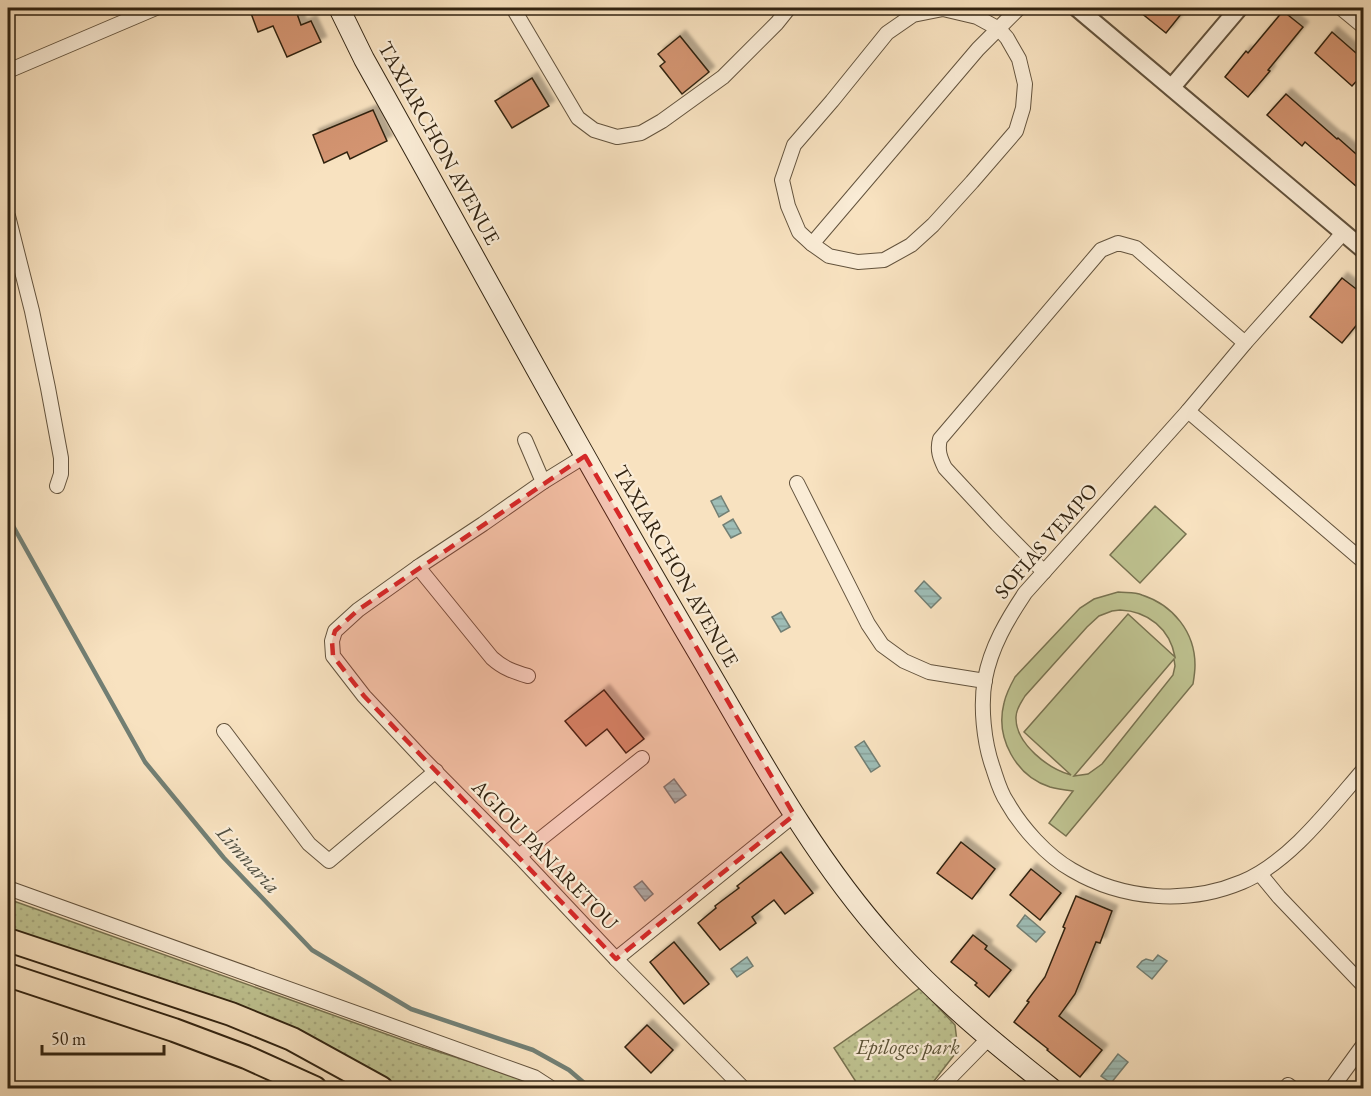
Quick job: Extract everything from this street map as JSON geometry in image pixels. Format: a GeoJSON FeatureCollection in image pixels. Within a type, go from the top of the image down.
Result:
{"type":"FeatureCollection","features":[{"type":"Feature","properties":{"kind":"highway"},"geometry":{"type":"LineString","coordinates":[[8,940],[231,1014],[292,1039],[381,1089]]}},
{"type":"Feature","properties":{"kind":"highway"},"geometry":{"type":"LineString","coordinates":[[8,975],[174,1030],[246,1057],[315,1089]]}},
{"type":"Feature","properties":{"kind":"main road","name":"TAXIARCHON AVENUE"},"geometry":{"type":"LineString","coordinates":[[339,8],[364,58],[634,545],[794,815],[842,884],[888,941],[988,1038],[1051,1089]]}},
{"type":"Feature","properties":{"kind":"street"},"geometry":{"type":"LineString","coordinates":[[8,71],[156,8]]}},
{"type":"Feature","properties":{"kind":"street"},"geometry":{"type":"LineString","coordinates":[[513,8],[578,118],[594,130],[617,137],[641,133],[662,121],[723,77],[789,8]]}},
{"type":"Feature","properties":{"kind":"street"},"geometry":{"type":"LineString","coordinates":[[812,244],[978,49],[1019,8]]}},
{"type":"Feature","properties":{"kind":"street"},"geometry":{"type":"LineString","coordinates":[[1077,8],[1364,250]]}},
{"type":"Feature","properties":{"kind":"street"},"geometry":{"type":"LineString","coordinates":[[1172,87],[1239,8]]}},
{"type":"Feature","properties":{"kind":"street"},"geometry":{"type":"LineString","coordinates":[[1341,8],[1364,27]]}},
{"type":"Feature","properties":{"kind":"street"},"geometry":{"type":"LineString","coordinates":[[944,9],[977,17],[999,28],[1019,59],[1025,84],[1023,108],[1016,130],[972,182],[933,225],[911,245],[884,260],[858,262],[829,256],[812,244],[799,232],[788,206],[782,180],[794,145],[887,33],[913,15],[944,9]]}},
{"type":"Feature","properties":{"kind":"street"},"geometry":{"type":"LineString","coordinates":[[8,216],[32,311],[61,458],[61,474],[57,486]]}},
{"type":"Feature","properties":{"kind":"street","name":"SOFIAS VEMPO"},"geometry":{"type":"LineString","coordinates":[[1343,233],[1025,593],[1009,617],[990,659],[985,681],[984,733],[989,756],[1006,801],[1036,840],[1070,870],[1096,883],[1141,895],[1187,896],[1219,890],[1260,874],[1286,854],[1312,829],[1364,769]]}},
{"type":"Feature","properties":{"kind":"street"},"geometry":{"type":"LineString","coordinates":[[1044,572],[945,468],[941,459],[940,439],[1101,250],[1118,243],[1136,248],[1245,343]]}},
{"type":"Feature","properties":{"kind":"street"},"geometry":{"type":"LineString","coordinates":[[1188,411],[1364,562]]}},
{"type":"Feature","properties":{"kind":"street"},"geometry":{"type":"LineString","coordinates":[[525,440],[543,482]]}},
{"type":"Feature","properties":{"kind":"street"},"geometry":{"type":"LineString","coordinates":[[528,676],[500,666],[418,567],[585,456]]}},
{"type":"Feature","properties":{"kind":"street"},"geometry":{"type":"LineString","coordinates":[[797,483],[868,624],[882,645],[904,661],[928,672],[985,681]]}},
{"type":"Feature","properties":{"kind":"street","name":"AGIOU PANARETOU"},"geometry":{"type":"LineString","coordinates":[[418,567],[358,610],[335,631],[332,640],[333,656],[364,696],[743,1089]]}},
{"type":"Feature","properties":{"kind":"street"},"geometry":{"type":"LineString","coordinates":[[224,731],[309,844],[329,861],[436,771]]}},
{"type":"Feature","properties":{"kind":"street"},"geometry":{"type":"LineString","coordinates":[[519,856],[642,758]]}},
{"type":"Feature","properties":{"kind":"street"},"geometry":{"type":"LineString","coordinates":[[616,959],[794,815]]}},
{"type":"Feature","properties":{"kind":"street"},"geometry":{"type":"LineString","coordinates":[[1260,874],[1364,986]]}},
{"type":"Feature","properties":{"kind":"street"},"geometry":{"type":"LineString","coordinates":[[8,888],[534,1077],[551,1089]]}},
{"type":"Feature","properties":{"kind":"street"},"geometry":{"type":"LineString","coordinates":[[940,1089],[988,1038]]}},
{"type":"Feature","properties":{"kind":"street"},"geometry":{"type":"LineString","coordinates":[[1332,1089],[1364,1044]]}},
{"type":"Feature","properties":{"kind":"highlighted area"},"geometry":{"type":"Polygon","coordinates":[[[585,456],[794,815],[616,959],[364,696],[333,656],[332,641],[335,631],[358,610],[585,456]]]}},
{"type":"Feature","properties":{"kind":"green space"},"geometry":{"type":"Polygon","coordinates":[[[1155,506],[1186,534],[1140,583],[1110,555],[1155,506]]]}},
{"type":"Feature","properties":{"kind":"green space"},"geometry":{"type":"Polygon","coordinates":[[[1118,592],[1139,594],[1172,613],[1180,621],[1191,642],[1195,665],[1193,684],[1066,836],[1049,823],[1073,791],[1050,787],[1038,782],[1018,765],[1006,742],[1002,716],[1006,696],[1015,677],[1080,608],[1094,599],[1118,592]],[[1120,610],[1099,616],[1087,627],[1025,696],[1017,711],[1017,727],[1027,746],[1053,767],[1071,775],[1024,732],[1128,614],[1175,657],[1168,638],[1156,623],[1140,614],[1120,610]],[[1174,659],[1074,776],[1088,774],[1102,764],[1173,675],[1174,659]]]}},
{"type":"Feature","properties":{"kind":"green space"},"geometry":{"type":"Polygon","coordinates":[[[8,899],[414,1044],[537,1083],[543,1088],[384,1088],[287,1033],[8,936],[8,899]]]}},
{"type":"Feature","properties":{"kind":"green space","name":"Epiloges park"},"geometry":{"type":"Polygon","coordinates":[[[920,988],[955,1025],[958,1050],[930,1088],[860,1088],[834,1048],[920,988]]]}},
{"type":"Feature","properties":{"kind":"water"},"geometry":{"type":"Polygon","coordinates":[[[721,496],[729,511],[719,517],[711,501],[721,496]]]}},
{"type":"Feature","properties":{"kind":"water"},"geometry":{"type":"Polygon","coordinates":[[[733,519],[741,533],[731,538],[723,525],[733,519]]]}},
{"type":"Feature","properties":{"kind":"water"},"geometry":{"type":"Polygon","coordinates":[[[924,581],[941,598],[931,608],[915,591],[924,581]]]}},
{"type":"Feature","properties":{"kind":"water"},"geometry":{"type":"Polygon","coordinates":[[[781,612],[790,627],[781,632],[772,617],[781,612]]]}},
{"type":"Feature","properties":{"kind":"water"},"geometry":{"type":"Polygon","coordinates":[[[864,741],[880,766],[871,772],[855,747],[864,741]]]}},
{"type":"Feature","properties":{"kind":"water"},"geometry":{"type":"Polygon","coordinates":[[[674,779],[686,795],[675,803],[664,787],[674,779]]]}},
{"type":"Feature","properties":{"kind":"water"},"geometry":{"type":"Polygon","coordinates":[[[642,881],[653,894],[645,901],[634,887],[642,881]]]}},
{"type":"Feature","properties":{"kind":"water"},"geometry":{"type":"Polygon","coordinates":[[[1025,915],[1045,932],[1036,942],[1017,926],[1025,915]]]}},
{"type":"Feature","properties":{"kind":"water"},"geometry":{"type":"Polygon","coordinates":[[[1158,955],[1167,961],[1152,979],[1137,967],[1146,959],[1153,961],[1158,955]]]}},
{"type":"Feature","properties":{"kind":"water"},"geometry":{"type":"Polygon","coordinates":[[[747,957],[753,966],[737,977],[731,969],[747,957]]]}},
{"type":"Feature","properties":{"kind":"water"},"geometry":{"type":"Polygon","coordinates":[[[1118,1054],[1128,1062],[1111,1083],[1101,1076],[1118,1054]]]}},
{"type":"Feature","properties":{"kind":"building"},"geometry":{"type":"Polygon","coordinates":[[[249,8],[295,8],[301,25],[311,21],[321,42],[287,57],[273,26],[258,32],[249,8]]]}},
{"type":"Feature","properties":{"kind":"building"},"geometry":{"type":"Polygon","coordinates":[[[1135,8],[1186,8],[1166,33],[1135,8]]]}},
{"type":"Feature","properties":{"kind":"building"},"geometry":{"type":"Polygon","coordinates":[[[1283,11],[1303,27],[1248,97],[1225,77],[1283,11]]]}},
{"type":"Feature","properties":{"kind":"building"},"geometry":{"type":"Polygon","coordinates":[[[1332,32],[1364,60],[1364,73],[1352,86],[1315,53],[1332,32]]]}},
{"type":"Feature","properties":{"kind":"building"},"geometry":{"type":"Polygon","coordinates":[[[680,36],[709,72],[682,94],[660,66],[665,62],[658,54],[680,36]]]}},
{"type":"Feature","properties":{"kind":"building"},"geometry":{"type":"Polygon","coordinates":[[[532,78],[549,106],[512,128],[495,101],[532,78]]]}},
{"type":"Feature","properties":{"kind":"building"},"geometry":{"type":"Polygon","coordinates":[[[1286,94],[1364,161],[1364,179],[1357,187],[1305,142],[1302,146],[1267,115],[1286,94]]]}},
{"type":"Feature","properties":{"kind":"building"},"geometry":{"type":"Polygon","coordinates":[[[373,110],[387,141],[350,159],[347,152],[324,163],[313,135],[373,110]]]}},
{"type":"Feature","properties":{"kind":"building"},"geometry":{"type":"Polygon","coordinates":[[[1342,278],[1364,295],[1364,316],[1342,343],[1310,317],[1342,278]]]}},
{"type":"Feature","properties":{"kind":"building"},"geometry":{"type":"Polygon","coordinates":[[[604,690],[644,739],[626,753],[607,729],[586,746],[565,721],[604,690]]]}},
{"type":"Feature","properties":{"kind":"building"},"geometry":{"type":"Polygon","coordinates":[[[961,842],[995,869],[972,899],[937,873],[961,842]]]}},
{"type":"Feature","properties":{"kind":"building"},"geometry":{"type":"Polygon","coordinates":[[[781,852],[813,893],[785,914],[774,900],[752,917],[756,923],[720,950],[698,923],[716,908],[715,906],[739,888],[737,886],[781,852]]]}},
{"type":"Feature","properties":{"kind":"building"},"geometry":{"type":"Polygon","coordinates":[[[1031,869],[1061,893],[1040,920],[1010,895],[1031,869]]]}},
{"type":"Feature","properties":{"kind":"building"},"geometry":{"type":"Polygon","coordinates":[[[1076,896],[1112,911],[1100,943],[1096,942],[1075,994],[1059,1016],[1102,1050],[1080,1077],[1014,1022],[1045,977],[1076,896]]]}},
{"type":"Feature","properties":{"kind":"building"},"geometry":{"type":"Polygon","coordinates":[[[973,935],[987,946],[985,949],[1011,970],[989,997],[975,985],[977,983],[951,962],[973,935]]]}},
{"type":"Feature","properties":{"kind":"building"},"geometry":{"type":"Polygon","coordinates":[[[674,942],[709,984],[684,1004],[650,962],[674,942]]]}},
{"type":"Feature","properties":{"kind":"building"},"geometry":{"type":"Polygon","coordinates":[[[647,1025],[673,1050],[651,1073],[625,1047],[647,1025]]]}},
{"type":"Feature","properties":{"kind":"waterway","name":"Limnaria"},"geometry":{"type":"LineString","coordinates":[[8,517],[145,762],[224,858],[312,950],[411,1009],[533,1050],[569,1070],[590,1088]]}}]}
